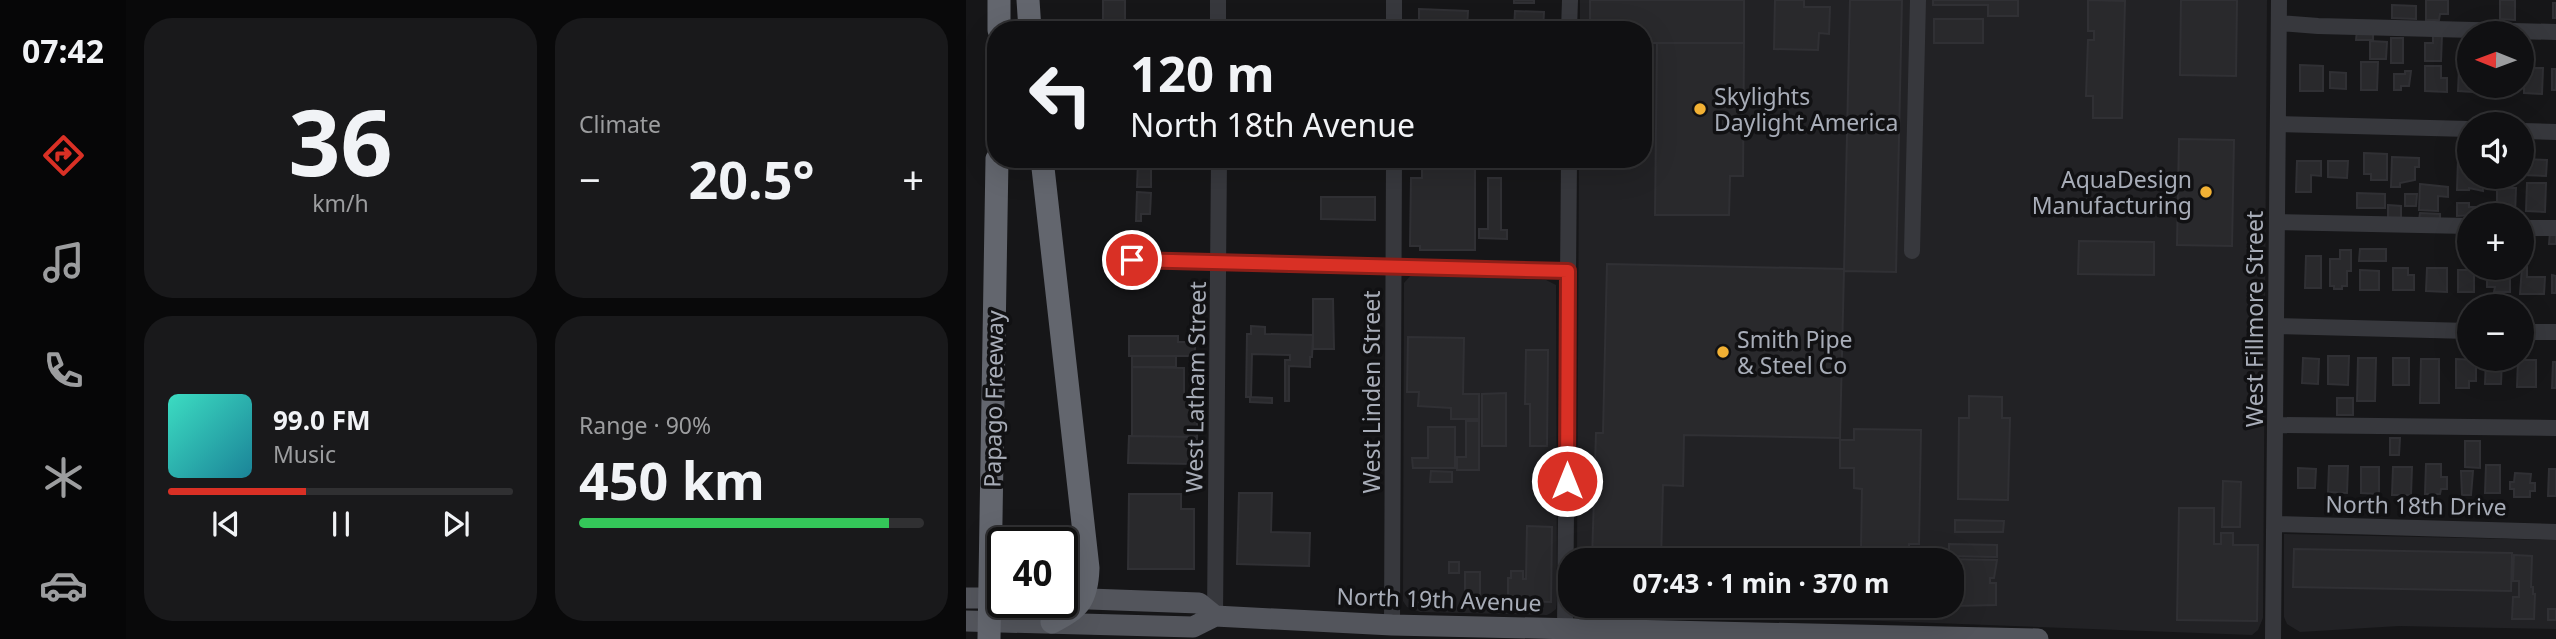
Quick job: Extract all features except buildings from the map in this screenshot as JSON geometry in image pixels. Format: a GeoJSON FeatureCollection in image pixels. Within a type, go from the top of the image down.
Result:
{"type":"FeatureCollection","features":[{"type":"Feature","properties":{"kind":"highway"},"geometry":{"type":"LineString","coordinates":[[999,0],[999,21]]}},
{"type":"Feature","properties":{"kind":"highway"},"geometry":{"type":"LineString","coordinates":[[1028,0],[1029,21]]}},
{"type":"Feature","properties":{"kind":"highway","name":"Papago Freeway"},"geometry":{"type":"LineString","coordinates":[[989,639],[997,168]]}},
{"type":"Feature","properties":{"kind":"highway"},"geometry":{"type":"LineString","coordinates":[[1043,168],[1088,568],[1078,589]]}},
{"type":"Feature","properties":{"kind":"highway"},"geometry":{"type":"LineString","coordinates":[[994,424],[1000,527]]}},
{"type":"Feature","properties":{"kind":"highway"},"geometry":{"type":"LineString","coordinates":[[1004,618],[1005,639]]}},
{"type":"Feature","properties":{"kind":"highway"},"geometry":{"type":"LineString","coordinates":[[1052,622],[1060,618]]}},
{"type":"Feature","properties":{"kind":"main road"},"geometry":{"type":"LineString","coordinates":[[966,598],[987,599]]}},
{"type":"Feature","properties":{"kind":"main road","name":"North 19th Avenue"},"geometry":{"type":"LineString","coordinates":[[1078,599],[1199,603],[1215,616]]}},
{"type":"Feature","properties":{"kind":"main road","name":"North 19th Avenue"},"geometry":{"type":"LineString","coordinates":[[966,621],[1193,626],[1215,616],[1392,625],[2038,639]]}},
{"type":"Feature","properties":{"kind":"street"},"geometry":{"type":"LineString","coordinates":[[1219,0],[1219,21]]}},
{"type":"Feature","properties":{"kind":"street"},"geometry":{"type":"LineString","coordinates":[[1394,0],[1394,21]]}},
{"type":"Feature","properties":{"kind":"street"},"geometry":{"type":"LineString","coordinates":[[1569,21],[1570,0]]}},
{"type":"Feature","properties":{"kind":"street"},"geometry":{"type":"LineString","coordinates":[[1912,251],[1918,0]]}},
{"type":"Feature","properties":{"kind":"street","name":"West Fillmore Street"},"geometry":{"type":"LineString","coordinates":[[2273,639],[2279,0]]}},
{"type":"Feature","properties":{"kind":"street"},"geometry":{"type":"LineString","coordinates":[[2279,23],[2556,32]]}},
{"type":"Feature","properties":{"kind":"street"},"geometry":{"type":"LineString","coordinates":[[2278,124],[2457,129]]}},
{"type":"Feature","properties":{"kind":"street"},"geometry":{"type":"LineString","coordinates":[[2534,131],[2556,132]]}},
{"type":"Feature","properties":{"kind":"street","name":"West Latham Street"},"geometry":{"type":"LineString","coordinates":[[1215,616],[1219,168]]}},
{"type":"Feature","properties":{"kind":"street","name":"West Linden Street"},"geometry":{"type":"LineString","coordinates":[[1392,625],[1394,168]]}},
{"type":"Feature","properties":{"kind":"street"},"geometry":{"type":"LineString","coordinates":[[1565,629],[1569,168]]}},
{"type":"Feature","properties":{"kind":"street"},"geometry":{"type":"LineString","coordinates":[[2278,222],[2457,226]]}},
{"type":"Feature","properties":{"kind":"street"},"geometry":{"type":"LineString","coordinates":[[2534,228],[2556,228]]}},
{"type":"Feature","properties":{"kind":"street"},"geometry":{"type":"LineString","coordinates":[[1132,260],[1568,271]]}},
{"type":"Feature","properties":{"kind":"street"},"geometry":{"type":"LineString","coordinates":[[2277,326],[2457,331]]}},
{"type":"Feature","properties":{"kind":"street"},"geometry":{"type":"LineString","coordinates":[[2534,332],[2556,332]]}},
{"type":"Feature","properties":{"kind":"street"},"geometry":{"type":"LineString","coordinates":[[2276,425],[2556,428]]}},
{"type":"Feature","properties":{"kind":"street","name":"North 18th Drive"},"geometry":{"type":"LineString","coordinates":[[2275,524],[2556,531]]}},
{"type":"Feature","properties":{"kind":"shaded area"},"geometry":{"type":"Polygon","coordinates":[[[1580,0],[2267,0],[2263,618],[2258,630],[2252,635],[1855,620],[1679,618],[1964,618],[1964,548],[1577,548],[1579,168],[1652,168],[1652,21],[1580,21],[1580,0]]]}},
{"type":"Feature","properties":{"kind":"shaded area"},"geometry":{"type":"Polygon","coordinates":[[[1411,275],[1546,280],[1556,285],[1557,600],[1556,609],[1547,615],[1420,612],[1407,607],[1403,601],[1404,283],[1411,275]]]}},
{"type":"Feature","properties":{"kind":"shaded area"},"geometry":{"type":"Polygon","coordinates":[[[2284,534],[2556,540],[2556,629],[2399,626],[2300,632],[2287,624],[2284,617],[2284,534]]]}},
{"type":"Feature","properties":{"kind":"place","name":"Skylights Daylight America"},"geometry":{"type":"Point","coordinates":[1700,109]}},
{"type":"Feature","properties":{"kind":"place","name":"AquaDesign Manufacturing"},"geometry":{"type":"Point","coordinates":[2206,192]}},
{"type":"Feature","properties":{"kind":"place","name":"Smith Pipe & Steel Co"},"geometry":{"type":"Point","coordinates":[1723,352]}},
{"type":"Feature","properties":{"kind":"route"},"geometry":{"type":"LineString","coordinates":[[1132,260],[1568,271],[1567,481]]}}]}
